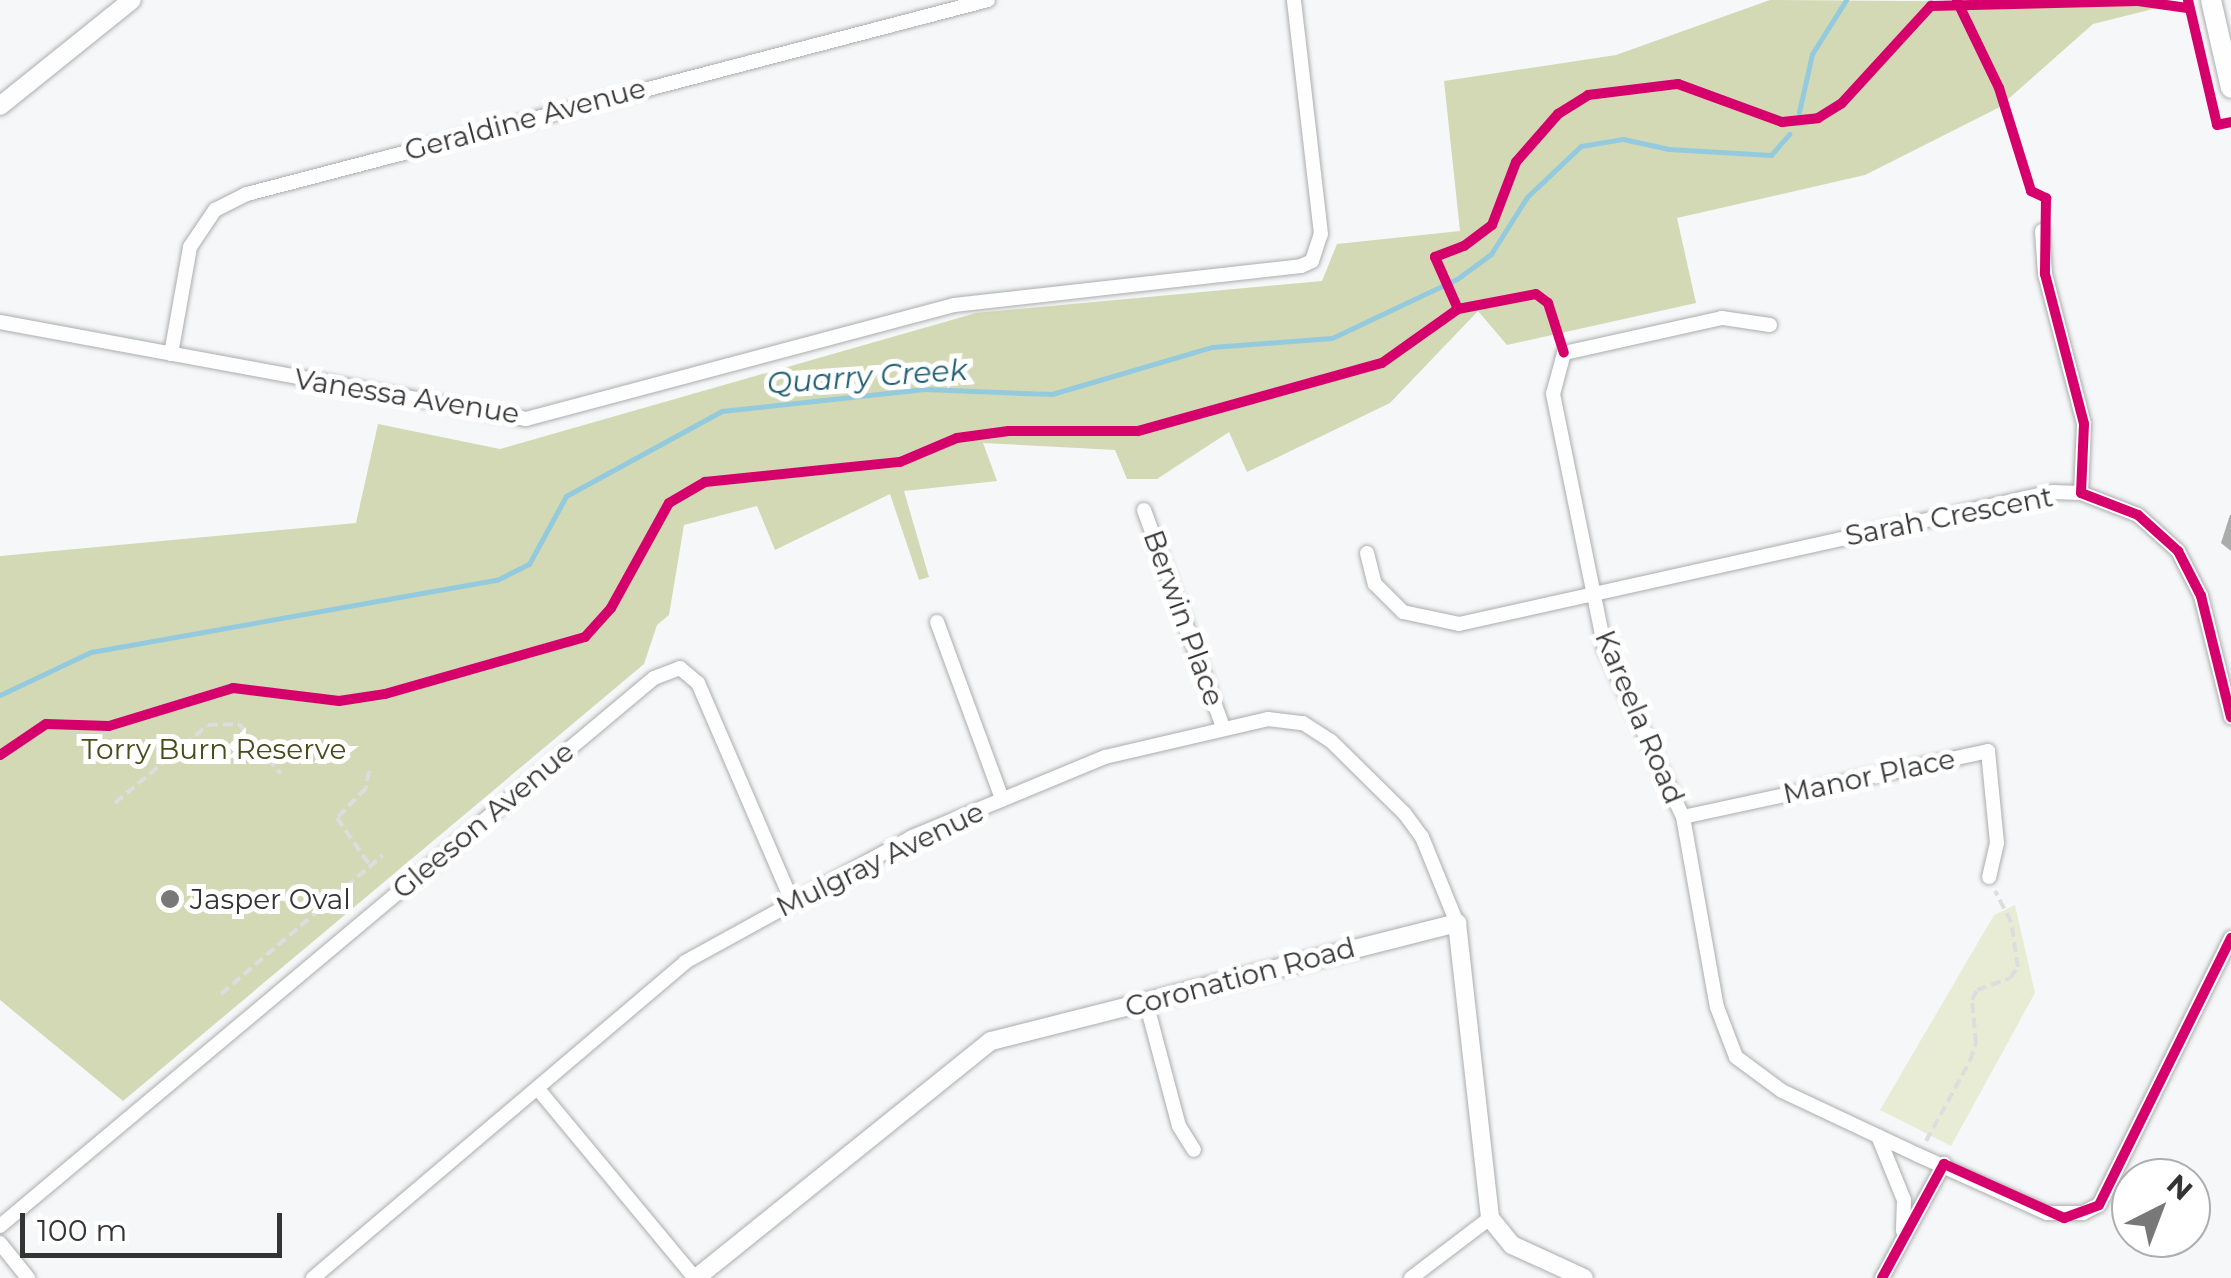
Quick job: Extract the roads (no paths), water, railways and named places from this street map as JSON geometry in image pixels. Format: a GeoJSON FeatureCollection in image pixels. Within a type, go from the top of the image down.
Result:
{"type":"FeatureCollection","features":[{"type":"Feature","properties":{"kind":"main road"},"geometry":{"type":"LineString","coordinates":[[2210,0],[2231,86]]}},
{"type":"Feature","properties":{"kind":"street"},"geometry":{"type":"LineString","coordinates":[[0,106],[132,0]]}},
{"type":"Feature","properties":{"kind":"street","name":"Geraldine Avenue"},"geometry":{"type":"LineString","coordinates":[[171,354],[190,247],[215,210],[247,194],[988,0]]}},
{"type":"Feature","properties":{"kind":"street","name":"Vanessa Avenue"},"geometry":{"type":"LineString","coordinates":[[0,322],[526,419],[954,306],[1301,266],[1312,261],[1321,234],[1294,0]]}},
{"type":"Feature","properties":{"kind":"street"},"geometry":{"type":"LineString","coordinates":[[2042,231],[2045,274],[2084,424],[2082,493]]}},
{"type":"Feature","properties":{"kind":"street","name":"Kareela Road"},"geometry":{"type":"LineString","coordinates":[[1770,326],[1722,318],[1564,353],[1553,394],[1592,592],[1604,649],[1683,817],[1716,1007],[1736,1057],[1782,1091],[1944,1164]]}},
{"type":"Feature","properties":{"kind":"street","name":"Sarah Crescent"},"geometry":{"type":"LineString","coordinates":[[1367,553],[1375,584],[1390,602],[1428,622],[1459,624],[2052,492],[2082,493],[2138,515],[2178,551],[2201,596],[2231,718]]}},
{"type":"Feature","properties":{"kind":"street","name":"Berwin Place"},"geometry":{"type":"LineString","coordinates":[[1144,510],[1223,726]]}},
{"type":"Feature","properties":{"kind":"street"},"geometry":{"type":"LineString","coordinates":[[937,622],[1002,799]]}},
{"type":"Feature","properties":{"kind":"street","name":"Gleeson Avenue"},"geometry":{"type":"LineString","coordinates":[[0,1226],[654,678],[680,668],[698,682],[792,901]]}},
{"type":"Feature","properties":{"kind":"street","name":"Mulgray Avenue"},"geometry":{"type":"LineString","coordinates":[[314,1278],[685,962],[912,837],[1104,757],[1223,726],[1285,718],[1319,731],[1422,837],[1457,923]]}},
{"type":"Feature","properties":{"kind":"street","name":"Manor Place"},"geometry":{"type":"LineString","coordinates":[[1683,817],[1988,751],[1997,843],[1989,877]]}},
{"type":"Feature","properties":{"kind":"street"},"geometry":{"type":"LineString","coordinates":[[1457,923],[1490,1218],[1512,1245],[1584,1278]]}},
{"type":"Feature","properties":{"kind":"street","name":"Coronation Road"},"geometry":{"type":"LineString","coordinates":[[696,1278],[972,1050],[1457,923]]}},
{"type":"Feature","properties":{"kind":"street"},"geometry":{"type":"LineString","coordinates":[[1882,1278],[1944,1164],[2064,1218],[2099,1205],[2231,938]]}},
{"type":"Feature","properties":{"kind":"street"},"geometry":{"type":"LineString","coordinates":[[1146,1002],[1179,1126],[1194,1150]]}},
{"type":"Feature","properties":{"kind":"street"},"geometry":{"type":"LineString","coordinates":[[538,1089],[696,1278]]}},
{"type":"Feature","properties":{"kind":"street"},"geometry":{"type":"LineString","coordinates":[[1878,1136],[1904,1200],[1903,1236]]}},
{"type":"Feature","properties":{"kind":"street"},"geometry":{"type":"LineString","coordinates":[[1411,1278],[1490,1218]]}},
{"type":"Feature","properties":{"kind":"street"},"geometry":{"type":"LineString","coordinates":[[0,1243],[22,1276]]}},
{"type":"Feature","properties":{"kind":"waterway","name":"Quarry Creek"},"geometry":{"type":"LineString","coordinates":[[1799,112],[1812,54],[1846,0]]}},
{"type":"Feature","properties":{"kind":"waterway","name":"Quarry Creek"},"geometry":{"type":"LineString","coordinates":[[0,695],[91,652],[497,580],[529,564],[566,496],[722,411],[925,389],[1052,394],[1212,347],[1332,338],[1457,279],[1491,254],[1527,197],[1581,146],[1623,139],[1669,149],[1771,155],[1789,134]]}},
{"type":"Feature","properties":{"kind":"place","name":"Jasper Oval"},"geometry":{"type":"Point","coordinates":[170,899]}},
{"type":"Feature","properties":{"kind":"park label","name":"Torry Burn Reserve"},"geometry":{"type":"Point","coordinates":[214,749]}}]}
